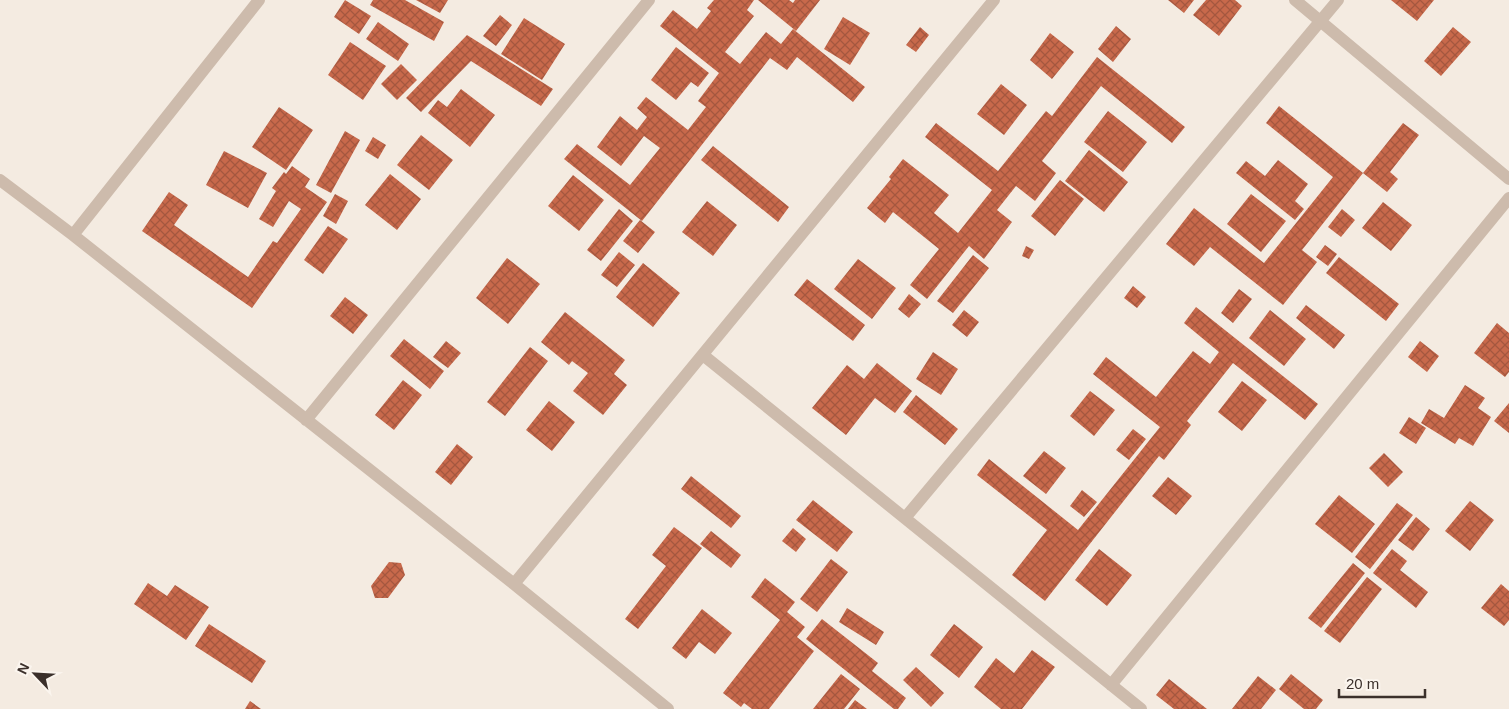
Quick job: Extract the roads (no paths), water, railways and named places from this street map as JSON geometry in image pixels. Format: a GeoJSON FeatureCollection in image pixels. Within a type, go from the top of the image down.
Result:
{"type":"FeatureCollection","features":[{"type":"Feature","properties":{"kind":"street"},"geometry":{"type":"LineString","coordinates":[[73,235],[259,0]]}},
{"type":"Feature","properties":{"kind":"street"},"geometry":{"type":"LineString","coordinates":[[306,420],[649,0]]}},
{"type":"Feature","properties":{"kind":"street"},"geometry":{"type":"LineString","coordinates":[[514,584],[994,0]]}},
{"type":"Feature","properties":{"kind":"street"},"geometry":{"type":"LineString","coordinates":[[1295,0],[1509,179]]}},
{"type":"Feature","properties":{"kind":"street"},"geometry":{"type":"LineString","coordinates":[[905,518],[1338,0]]}},
{"type":"Feature","properties":{"kind":"street"},"geometry":{"type":"LineString","coordinates":[[0,180],[73,235],[514,584],[668,709]]}},
{"type":"Feature","properties":{"kind":"street"},"geometry":{"type":"LineString","coordinates":[[1111,685],[1509,198]]}},
{"type":"Feature","properties":{"kind":"street"},"geometry":{"type":"LineString","coordinates":[[704,355],[1140,709]]}}]}
